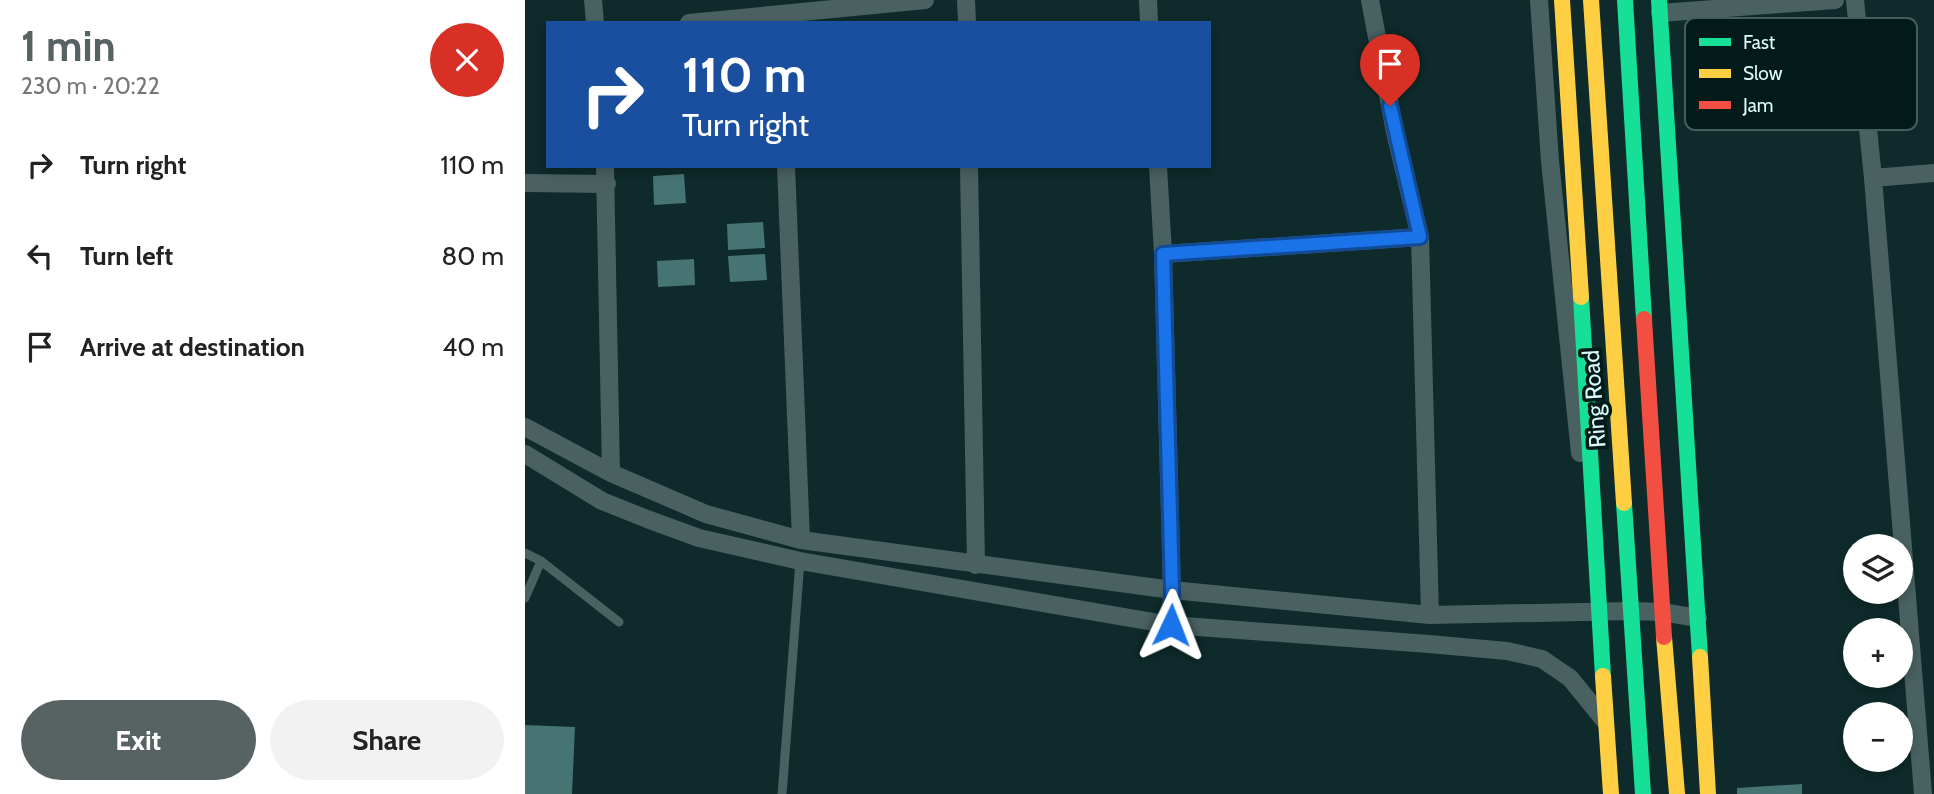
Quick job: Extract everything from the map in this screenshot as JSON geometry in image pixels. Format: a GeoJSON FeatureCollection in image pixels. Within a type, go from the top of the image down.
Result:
{"type":"FeatureCollection","features":[{"type":"Feature","properties":{"kind":"main road"},"geometry":{"type":"LineString","coordinates":[[1562,0],[1595,611],[1611,794]]}},
{"type":"Feature","properties":{"kind":"main road","name":"Ring Road"},"geometry":{"type":"LineString","coordinates":[[1591,0],[1643,794]]}},
{"type":"Feature","properties":{"kind":"main road"},"geometry":{"type":"LineString","coordinates":[[1625,0],[1677,794]]}},
{"type":"Feature","properties":{"kind":"main road"},"geometry":{"type":"LineString","coordinates":[[1660,6],[1708,794]]}},
{"type":"Feature","properties":{"kind":"street"},"geometry":{"type":"LineString","coordinates":[[593,0],[595,21]]}},
{"type":"Feature","properties":{"kind":"street"},"geometry":{"type":"LineString","coordinates":[[707,21],[925,0]]}},
{"type":"Feature","properties":{"kind":"street"},"geometry":{"type":"LineString","coordinates":[[966,0],[967,21]]}},
{"type":"Feature","properties":{"kind":"street"},"geometry":{"type":"LineString","coordinates":[[1148,0],[1149,21]]}},
{"type":"Feature","properties":{"kind":"street"},"geometry":{"type":"LineString","coordinates":[[1370,0],[1395,132],[1420,237],[1430,615]]}},
{"type":"Feature","properties":{"kind":"street"},"geometry":{"type":"LineString","coordinates":[[1539,0],[1550,161],[1595,611]]}},
{"type":"Feature","properties":{"kind":"street"},"geometry":{"type":"LineString","coordinates":[[1660,6],[1835,0]]}},
{"type":"Feature","properties":{"kind":"street"},"geometry":{"type":"LineString","coordinates":[[1855,0],[1857,18]]}},
{"type":"Feature","properties":{"kind":"street"},"geometry":{"type":"LineString","coordinates":[[1868,130],[1923,794]]}},
{"type":"Feature","properties":{"kind":"street"},"geometry":{"type":"LineString","coordinates":[[786,168],[801,540]]}},
{"type":"Feature","properties":{"kind":"street"},"geometry":{"type":"LineString","coordinates":[[969,168],[976,565]]}},
{"type":"Feature","properties":{"kind":"street"},"geometry":{"type":"LineString","coordinates":[[1158,168],[1163,254],[1171,625]]}},
{"type":"Feature","properties":{"kind":"street"},"geometry":{"type":"LineString","coordinates":[[1873,178],[1934,173]]}},
{"type":"Feature","properties":{"kind":"street"},"geometry":{"type":"LineString","coordinates":[[525,183],[606,175],[611,473]]}},
{"type":"Feature","properties":{"kind":"street"},"geometry":{"type":"LineString","coordinates":[[1163,254],[1420,237]]}},
{"type":"Feature","properties":{"kind":"street"},"geometry":{"type":"LineString","coordinates":[[525,427],[611,473],[706,514],[801,540],[1172,590],[1430,615],[1631,611],[1663,612],[1698,618]]}},
{"type":"Feature","properties":{"kind":"street"},"geometry":{"type":"LineString","coordinates":[[525,454],[602,501],[636,515],[699,538],[800,561],[1171,625],[1507,651],[1542,659],[1570,678],[1605,721]]}},
{"type":"Feature","properties":{"kind":"lane"},"geometry":{"type":"LineString","coordinates":[[525,553],[541,561],[619,622]]}},
{"type":"Feature","properties":{"kind":"lane"},"geometry":{"type":"LineString","coordinates":[[525,598],[541,561]]}},
{"type":"Feature","properties":{"kind":"lane"},"geometry":{"type":"LineString","coordinates":[[782,794],[800,561]]}},
{"type":"Feature","properties":{"kind":"building"},"geometry":{"type":"Polygon","coordinates":[[[684,174],[686,203],[654,205],[653,176],[684,174]]]}},
{"type":"Feature","properties":{"kind":"building"},"geometry":{"type":"Polygon","coordinates":[[[763,222],[765,248],[728,250],[727,224],[763,222]]]}},
{"type":"Feature","properties":{"kind":"building"},"geometry":{"type":"Polygon","coordinates":[[[765,254],[767,280],[730,282],[728,256],[765,254]]]}},
{"type":"Feature","properties":{"kind":"building"},"geometry":{"type":"Polygon","coordinates":[[[694,259],[695,285],[658,287],[657,261],[694,259]]]}},
{"type":"Feature","properties":{"kind":"building"},"geometry":{"type":"Polygon","coordinates":[[[525,725],[575,727],[572,794],[525,794],[525,725]]]}},
{"type":"Feature","properties":{"kind":"building"},"geometry":{"type":"Polygon","coordinates":[[[1802,784],[1802,794],[1737,794],[1737,788],[1802,784]]]}},
{"type":"Feature","properties":{"kind":"traffic: fast"},"geometry":{"type":"LineString","coordinates":[[1625,0],[1644,319]]}},
{"type":"Feature","properties":{"kind":"traffic: fast"},"geometry":{"type":"LineString","coordinates":[[1659,0],[1700,657]]}},
{"type":"Feature","properties":{"kind":"traffic: fast"},"geometry":{"type":"LineString","coordinates":[[1581,297],[1603,676]]}},
{"type":"Feature","properties":{"kind":"traffic: fast"},"geometry":{"type":"LineString","coordinates":[[1624,503],[1643,794]]}},
{"type":"Feature","properties":{"kind":"traffic: slow"},"geometry":{"type":"LineString","coordinates":[[1562,0],[1581,297]]}},
{"type":"Feature","properties":{"kind":"traffic: slow"},"geometry":{"type":"LineString","coordinates":[[1591,0],[1624,503]]}},
{"type":"Feature","properties":{"kind":"traffic: slow"},"geometry":{"type":"LineString","coordinates":[[1664,637],[1677,794]]}},
{"type":"Feature","properties":{"kind":"traffic: slow"},"geometry":{"type":"LineString","coordinates":[[1700,657],[1708,794]]}},
{"type":"Feature","properties":{"kind":"traffic: slow"},"geometry":{"type":"LineString","coordinates":[[1603,676],[1611,794]]}},
{"type":"Feature","properties":{"kind":"traffic: jam"},"geometry":{"type":"LineString","coordinates":[[1644,319],[1664,637]]}},
{"type":"Feature","properties":{"kind":"route"},"geometry":{"type":"LineString","coordinates":[[1171,625],[1163,254],[1420,237],[1390,106]]}}]}
